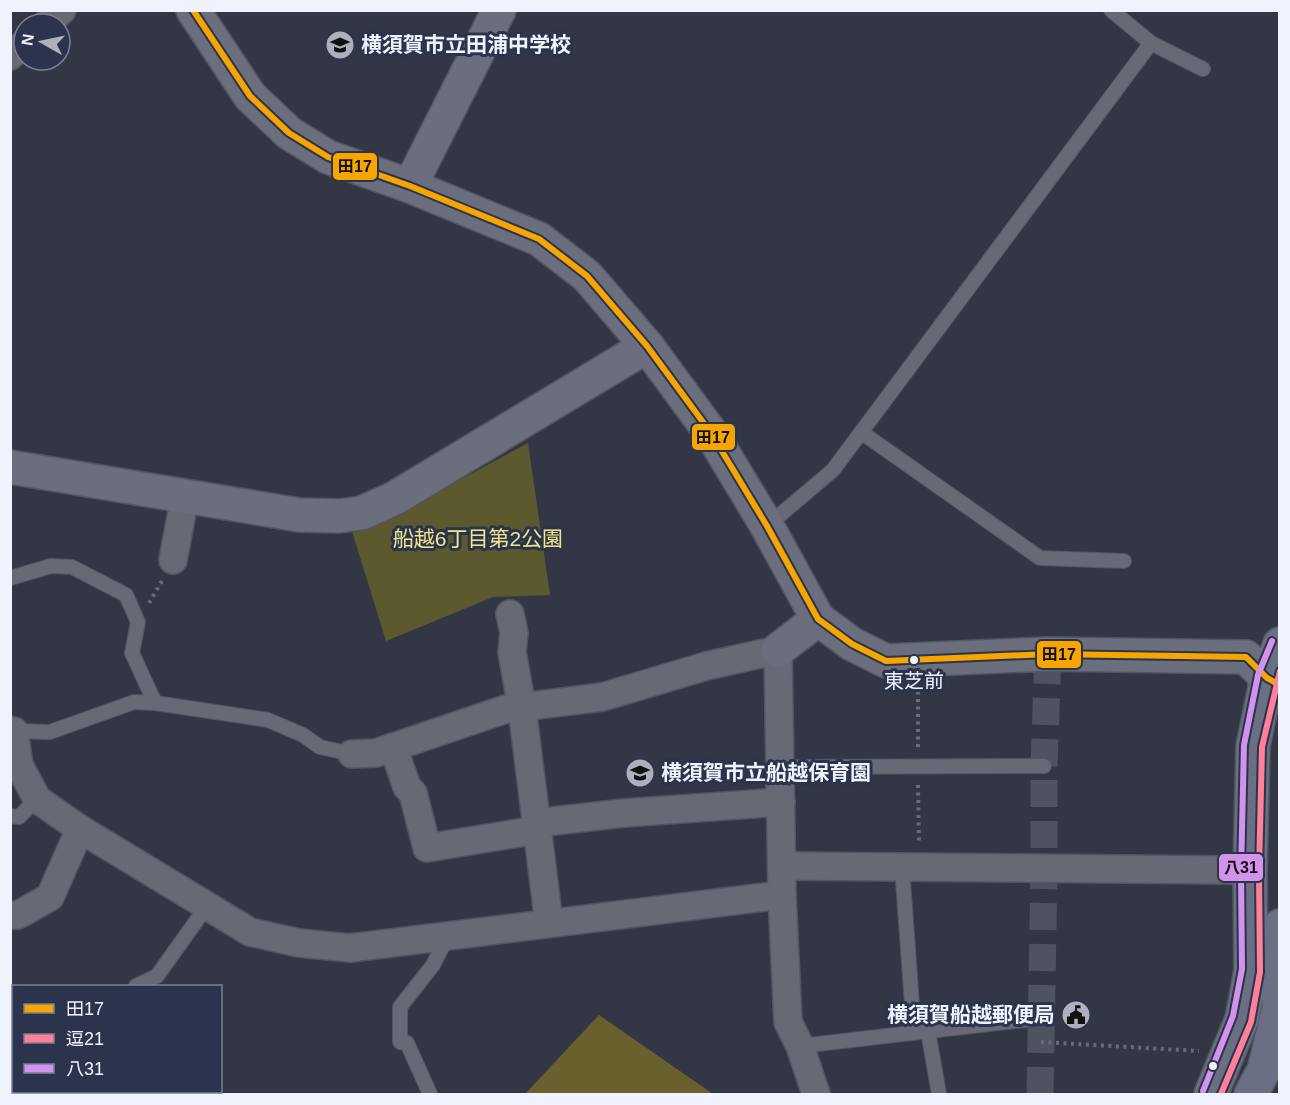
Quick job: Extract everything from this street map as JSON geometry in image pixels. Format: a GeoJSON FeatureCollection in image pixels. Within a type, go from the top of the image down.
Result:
{"type":"FeatureCollection","features":[{"type":"Feature","properties":{"kind":"highway"},"geometry":{"type":"LineString","coordinates":[[1211,1095],[1242,1019],[1251,970],[1250,872],[1253,746],[1273,682],[1280,644]]}},
{"type":"Feature","properties":{"kind":"highway"},"geometry":{"type":"LineString","coordinates":[[1265,1079],[1279,1009],[1280,926]]}},
{"type":"Feature","properties":{"kind":"street"},"geometry":{"type":"LineString","coordinates":[[194,10],[249,96],[289,133],[328,157],[410,186],[539,239],[586,276],[647,346],[711,433],[767,526],[818,619],[852,644],[886,661],[1048,654],[1246,657],[1273,682]]}},
{"type":"Feature","properties":{"kind":"street"},"geometry":{"type":"LineString","coordinates":[[410,186],[499,10]]}},
{"type":"Feature","properties":{"kind":"street"},"geometry":{"type":"LineString","coordinates":[[10,467],[299,515],[339,516],[362,513],[395,498],[647,346]]}},
{"type":"Feature","properties":{"kind":"street"},"geometry":{"type":"LineString","coordinates":[[173,560],[185,496]]}},
{"type":"Feature","properties":{"kind":"street"},"geometry":{"type":"LineString","coordinates":[[510,614],[514,633],[512,652],[522,708],[549,923]]}},
{"type":"Feature","properties":{"kind":"street"},"geometry":{"type":"LineString","coordinates":[[352,754],[376,753],[506,709],[602,697],[706,666],[778,650],[818,619]]}},
{"type":"Feature","properties":{"kind":"street"},"geometry":{"type":"LineString","coordinates":[[778,650],[782,895],[788,1022],[800,1046],[816,1095]]}},
{"type":"Feature","properties":{"kind":"street"},"geometry":{"type":"LineString","coordinates":[[12,731],[19,765],[37,799],[80,829],[250,932],[299,943],[350,948],[782,895]]}},
{"type":"Feature","properties":{"kind":"street"},"geometry":{"type":"LineString","coordinates":[[393,747],[407,787],[413,793],[427,848],[624,813],[781,802]]}},
{"type":"Feature","properties":{"kind":"street"},"geometry":{"type":"LineString","coordinates":[[10,915],[18,915],[50,897],[80,829]]}},
{"type":"Feature","properties":{"kind":"street"},"geometry":{"type":"LineString","coordinates":[[782,866],[1250,872]]}},
{"type":"Feature","properties":{"kind":"lane"},"geometry":{"type":"LineString","coordinates":[[1111,10],[1151,43],[1203,69]]}},
{"type":"Feature","properties":{"kind":"lane"},"geometry":{"type":"LineString","coordinates":[[767,526],[833,470],[1151,43]]}},
{"type":"Feature","properties":{"kind":"lane"},"geometry":{"type":"LineString","coordinates":[[861,432],[1040,558],[1124,561]]}},
{"type":"Feature","properties":{"kind":"lane"},"geometry":{"type":"LineString","coordinates":[[10,578],[51,566],[72,567],[126,595],[138,622],[132,653],[155,702]]}},
{"type":"Feature","properties":{"kind":"lane"},"geometry":{"type":"LineString","coordinates":[[12,731],[50,732],[134,702],[155,702],[268,720],[303,735],[320,747],[352,754]]}},
{"type":"Feature","properties":{"kind":"lane"},"geometry":{"type":"LineString","coordinates":[[780,767],[1044,766]]}},
{"type":"Feature","properties":{"kind":"lane"},"geometry":{"type":"LineString","coordinates":[[10,816],[20,817],[37,799]]}},
{"type":"Feature","properties":{"kind":"lane"},"geometry":{"type":"LineString","coordinates":[[902,867],[921,1031],[939,1095]]}},
{"type":"Feature","properties":{"kind":"lane"},"geometry":{"type":"LineString","coordinates":[[140,985],[157,976],[207,906]]}},
{"type":"Feature","properties":{"kind":"lane"},"geometry":{"type":"LineString","coordinates":[[430,1095],[407,1043],[400,1042],[400,1007],[433,965],[442,947],[443,937]]}},
{"type":"Feature","properties":{"kind":"lane"},"geometry":{"type":"LineString","coordinates":[[800,1046],[1041,1018]]}},
{"type":"Feature","properties":{"kind":"path"},"geometry":{"type":"LineString","coordinates":[[138,622],[173,560]]}},
{"type":"Feature","properties":{"kind":"path"},"geometry":{"type":"LineString","coordinates":[[1041,1042],[1207,1052]]}},
{"type":"Feature","properties":{"kind":"green space","name":"船越6丁目第2公園"},"geometry":{"type":"Polygon","coordinates":[[[528,443],[550,595],[493,597],[386,641],[351,528],[412,506],[528,443]]]}},
{"type":"Feature","properties":{"kind":"shaded area"},"geometry":{"type":"Polygon","coordinates":[[[599,1015],[713,1094],[525,1094],[599,1015]]]}},
{"type":"Feature","properties":{"kind":"tunnel"},"geometry":{"type":"LineString","coordinates":[[1040,1094],[1044,766],[1048,654]]}},
{"type":"Feature","properties":{"kind":"transit line","name":"田17"},"geometry":{"type":"LineString","coordinates":[[193,10],[250,96],[289,133],[328,157],[410,186],[539,239],[587,276],[647,346],[711,433],[767,526],[818,619],[852,644],[886,661],[1048,654],[1246,657],[1267,678],[1280,685]]}},
{"type":"Feature","properties":{"kind":"transit line","name":"八31"},"geometry":{"type":"LineString","coordinates":[[1203,1091],[1233,1016],[1242,969],[1241,872],[1244,745],[1258,675],[1272,641]]}},
{"type":"Feature","properties":{"kind":"transit line","name":"逗21"},"geometry":{"type":"LineString","coordinates":[[1221,1094],[1251,1022],[1260,972],[1259,872],[1262,747],[1280,671]]}},
{"type":"Feature","properties":{"kind":"place","name":"横須賀市立田浦中学校"},"geometry":{"type":"Point","coordinates":[340,45]}},
{"type":"Feature","properties":{"kind":"place","name":"東芝前"},"geometry":{"type":"Point","coordinates":[914,660]}},
{"type":"Feature","properties":{"kind":"place","name":"横須賀市立船越保育園"},"geometry":{"type":"Point","coordinates":[640,773]}},
{"type":"Feature","properties":{"kind":"place","name":"横須賀船越郵便局"},"geometry":{"type":"Point","coordinates":[1076,1015]}}]}
